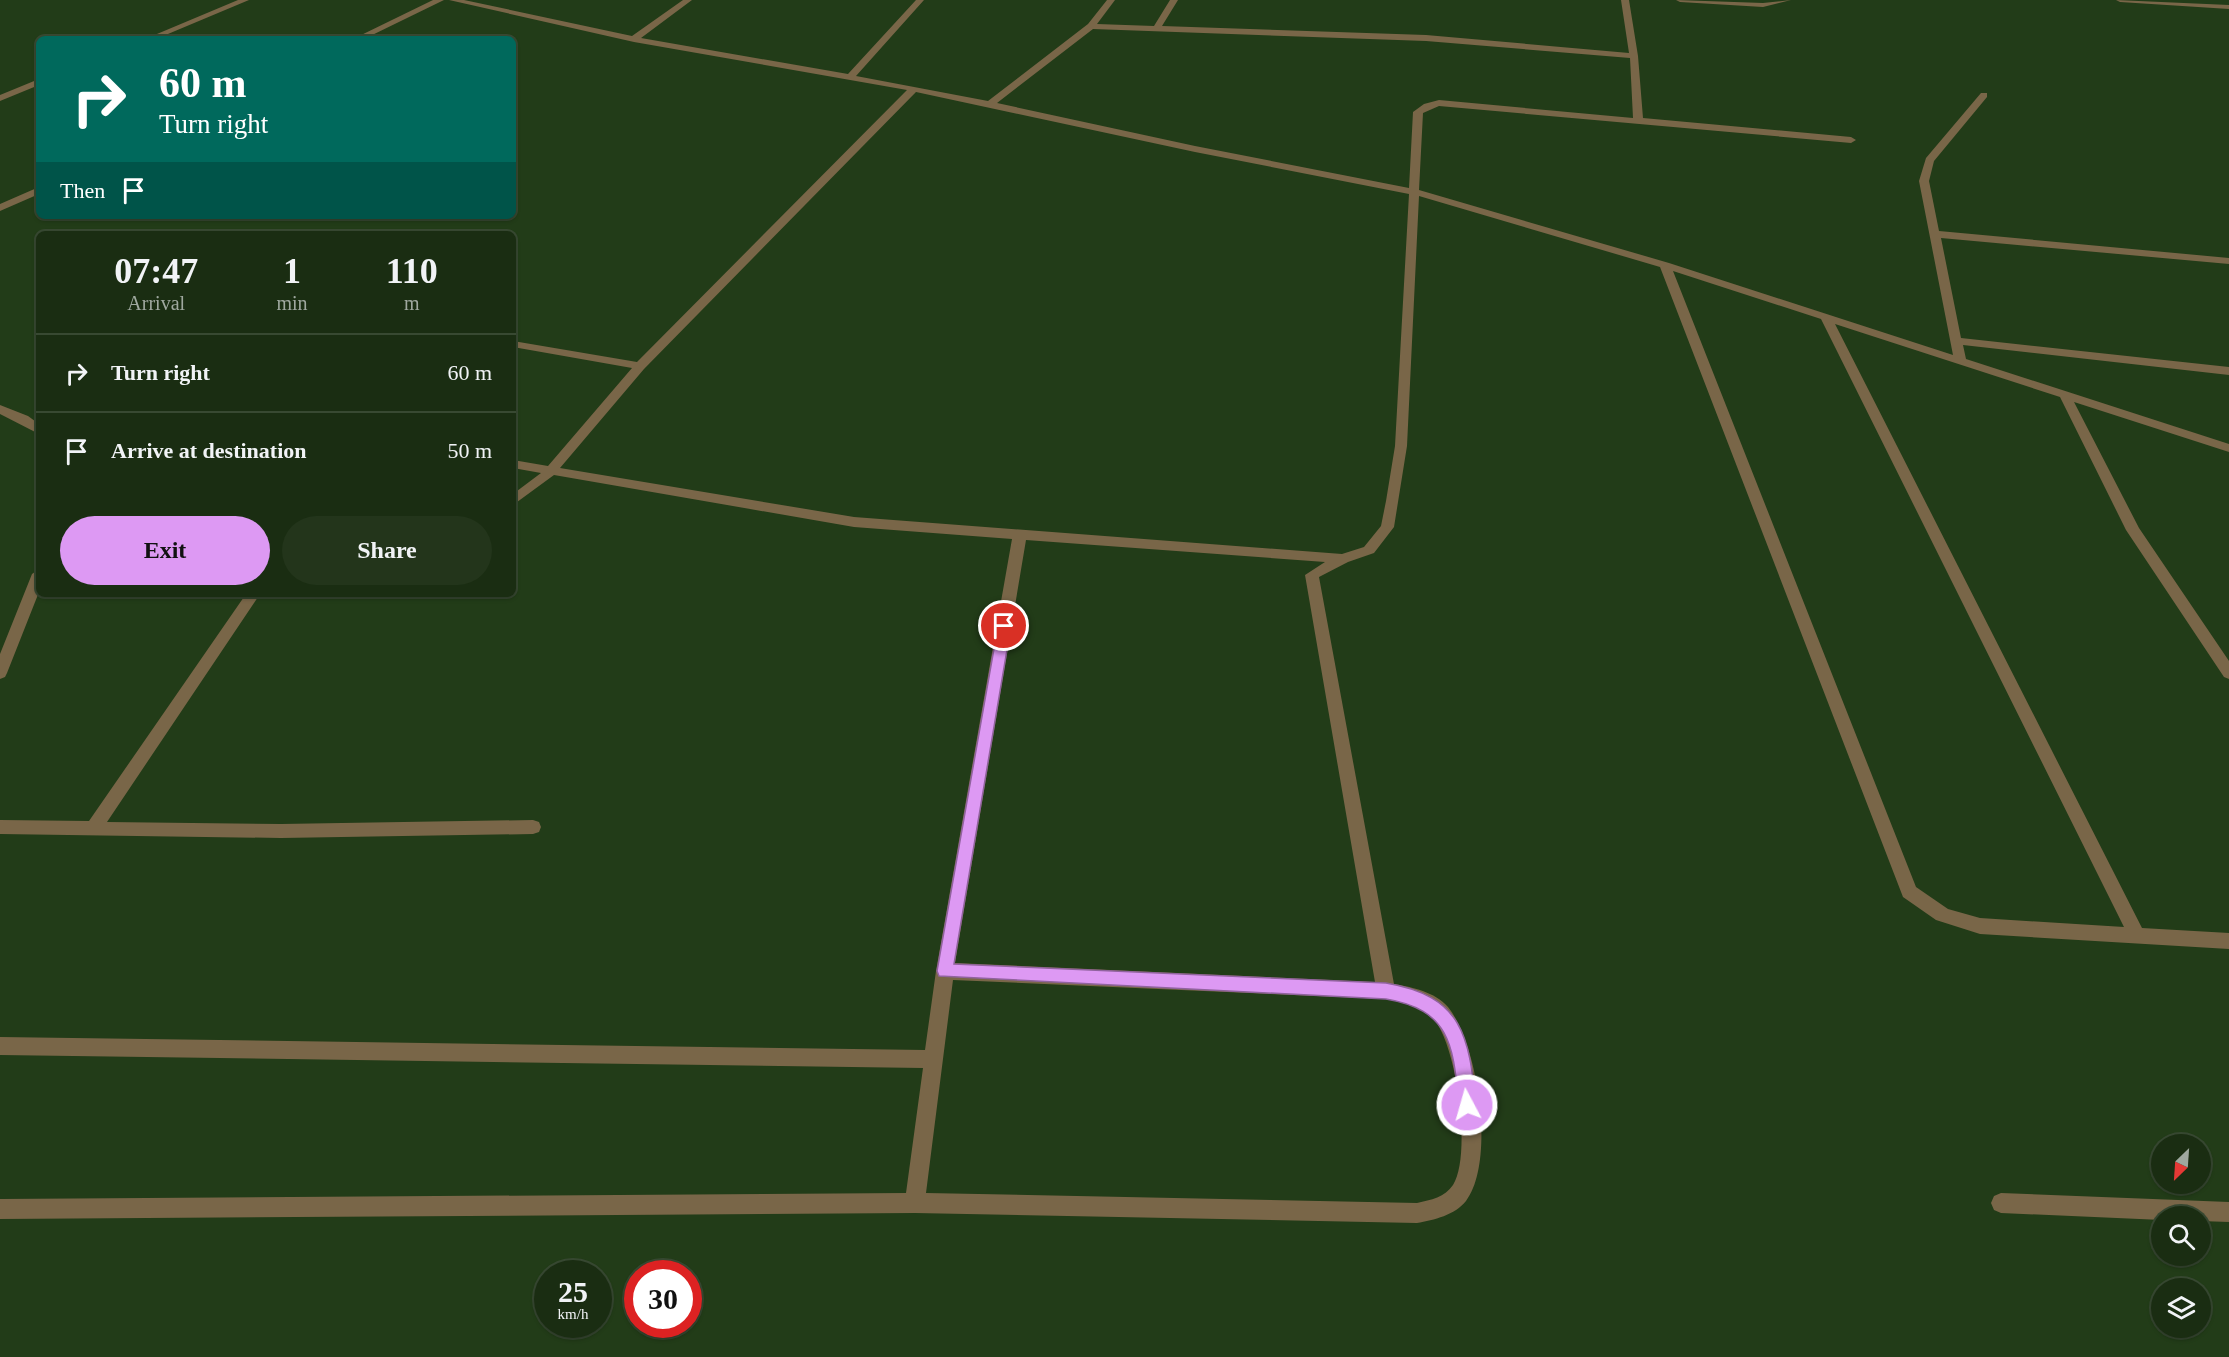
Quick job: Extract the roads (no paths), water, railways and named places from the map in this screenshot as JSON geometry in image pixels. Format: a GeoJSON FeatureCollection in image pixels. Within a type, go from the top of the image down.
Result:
{"type":"FeatureCollection","features":[{"type":"Feature","properties":{"kind":"street"},"geometry":{"type":"LineString","coordinates":[[155,36],[245,0]]}},
{"type":"Feature","properties":{"kind":"street"},"geometry":{"type":"LineString","coordinates":[[363,36],[440,0]]}},
{"type":"Feature","properties":{"kind":"street"},"geometry":{"type":"LineString","coordinates":[[453,0],[634,39],[913,89],[1415,192],[1665,265],[2229,448]]}},
{"type":"Feature","properties":{"kind":"street"},"geometry":{"type":"LineString","coordinates":[[634,39],[688,0]]}},
{"type":"Feature","properties":{"kind":"street"},"geometry":{"type":"LineString","coordinates":[[849,78],[920,0]]}},
{"type":"Feature","properties":{"kind":"street"},"geometry":{"type":"LineString","coordinates":[[989,105],[1091,26],[1111,0]]}},
{"type":"Feature","properties":{"kind":"street"},"geometry":{"type":"LineString","coordinates":[[1155,30],[1174,0]]}},
{"type":"Feature","properties":{"kind":"street"},"geometry":{"type":"LineString","coordinates":[[1625,0],[1634,56],[1638,119]]}},
{"type":"Feature","properties":{"kind":"street"},"geometry":{"type":"LineString","coordinates":[[1680,0],[1763,5],[1787,0]]}},
{"type":"Feature","properties":{"kind":"street"},"geometry":{"type":"LineString","coordinates":[[2120,0],[2229,7]]}},
{"type":"Feature","properties":{"kind":"street"},"geometry":{"type":"LineString","coordinates":[[1091,26],[1426,38],[1634,56]]}},
{"type":"Feature","properties":{"kind":"street"},"geometry":{"type":"LineString","coordinates":[[0,98],[36,83]]}},
{"type":"Feature","properties":{"kind":"street"},"geometry":{"type":"LineString","coordinates":[[516,499],[551,471],[640,366],[913,89]]}},
{"type":"Feature","properties":{"kind":"street"},"geometry":{"type":"LineString","coordinates":[[1960,360],[1924,181],[1929,160],[1984,95]]}},
{"type":"Feature","properties":{"kind":"street"},"geometry":{"type":"LineString","coordinates":[[1386,991],[1312,575],[1343,559],[1369,550],[1388,527],[1394,501],[1401,446],[1418,112],[1427,106],[1439,103],[1638,119],[1851,140]]}},
{"type":"Feature","properties":{"kind":"street"},"geometry":{"type":"LineString","coordinates":[[0,208],[36,191]]}},
{"type":"Feature","properties":{"kind":"street"},"geometry":{"type":"LineString","coordinates":[[1934,234],[2229,261]]}},
{"type":"Feature","properties":{"kind":"street"},"geometry":{"type":"LineString","coordinates":[[1665,265],[1909,892],[1928,908],[1953,922],[1980,926],[2229,941]]}},
{"type":"Feature","properties":{"kind":"street"},"geometry":{"type":"LineString","coordinates":[[1825,316],[2137,935]]}},
{"type":"Feature","properties":{"kind":"street"},"geometry":{"type":"LineString","coordinates":[[1956,341],[2229,371]]}},
{"type":"Feature","properties":{"kind":"street"},"geometry":{"type":"LineString","coordinates":[[516,345],[640,366]]}},
{"type":"Feature","properties":{"kind":"street"},"geometry":{"type":"LineString","coordinates":[[2064,394],[2133,530],[2229,673]]}},
{"type":"Feature","properties":{"kind":"street"},"geometry":{"type":"LineString","coordinates":[[0,408],[24,419],[36,428]]}},
{"type":"Feature","properties":{"kind":"street"},"geometry":{"type":"LineString","coordinates":[[516,465],[854,522],[1343,559]]}},
{"type":"Feature","properties":{"kind":"street"},"geometry":{"type":"LineString","coordinates":[[915,1203],[945,971],[1020,533]]}},
{"type":"Feature","properties":{"kind":"street"},"geometry":{"type":"LineString","coordinates":[[0,674],[36,582]]}},
{"type":"Feature","properties":{"kind":"street"},"geometry":{"type":"LineString","coordinates":[[94,828],[252,597]]}},
{"type":"Feature","properties":{"kind":"street"},"geometry":{"type":"LineString","coordinates":[[0,827],[281,831],[533,827]]}},
{"type":"Feature","properties":{"kind":"street"},"geometry":{"type":"LineString","coordinates":[[0,1209],[915,1203],[1417,1214],[1439,1210],[1461,1192],[1467,1178],[1472,1150],[1463,1060],[1453,1033],[1442,1014],[1414,996],[1386,991],[945,971]]}},
{"type":"Feature","properties":{"kind":"street"},"geometry":{"type":"LineString","coordinates":[[0,1046],[933,1059]]}},
{"type":"Feature","properties":{"kind":"street"},"geometry":{"type":"LineString","coordinates":[[2001,1203],[2229,1212]]}}]}
